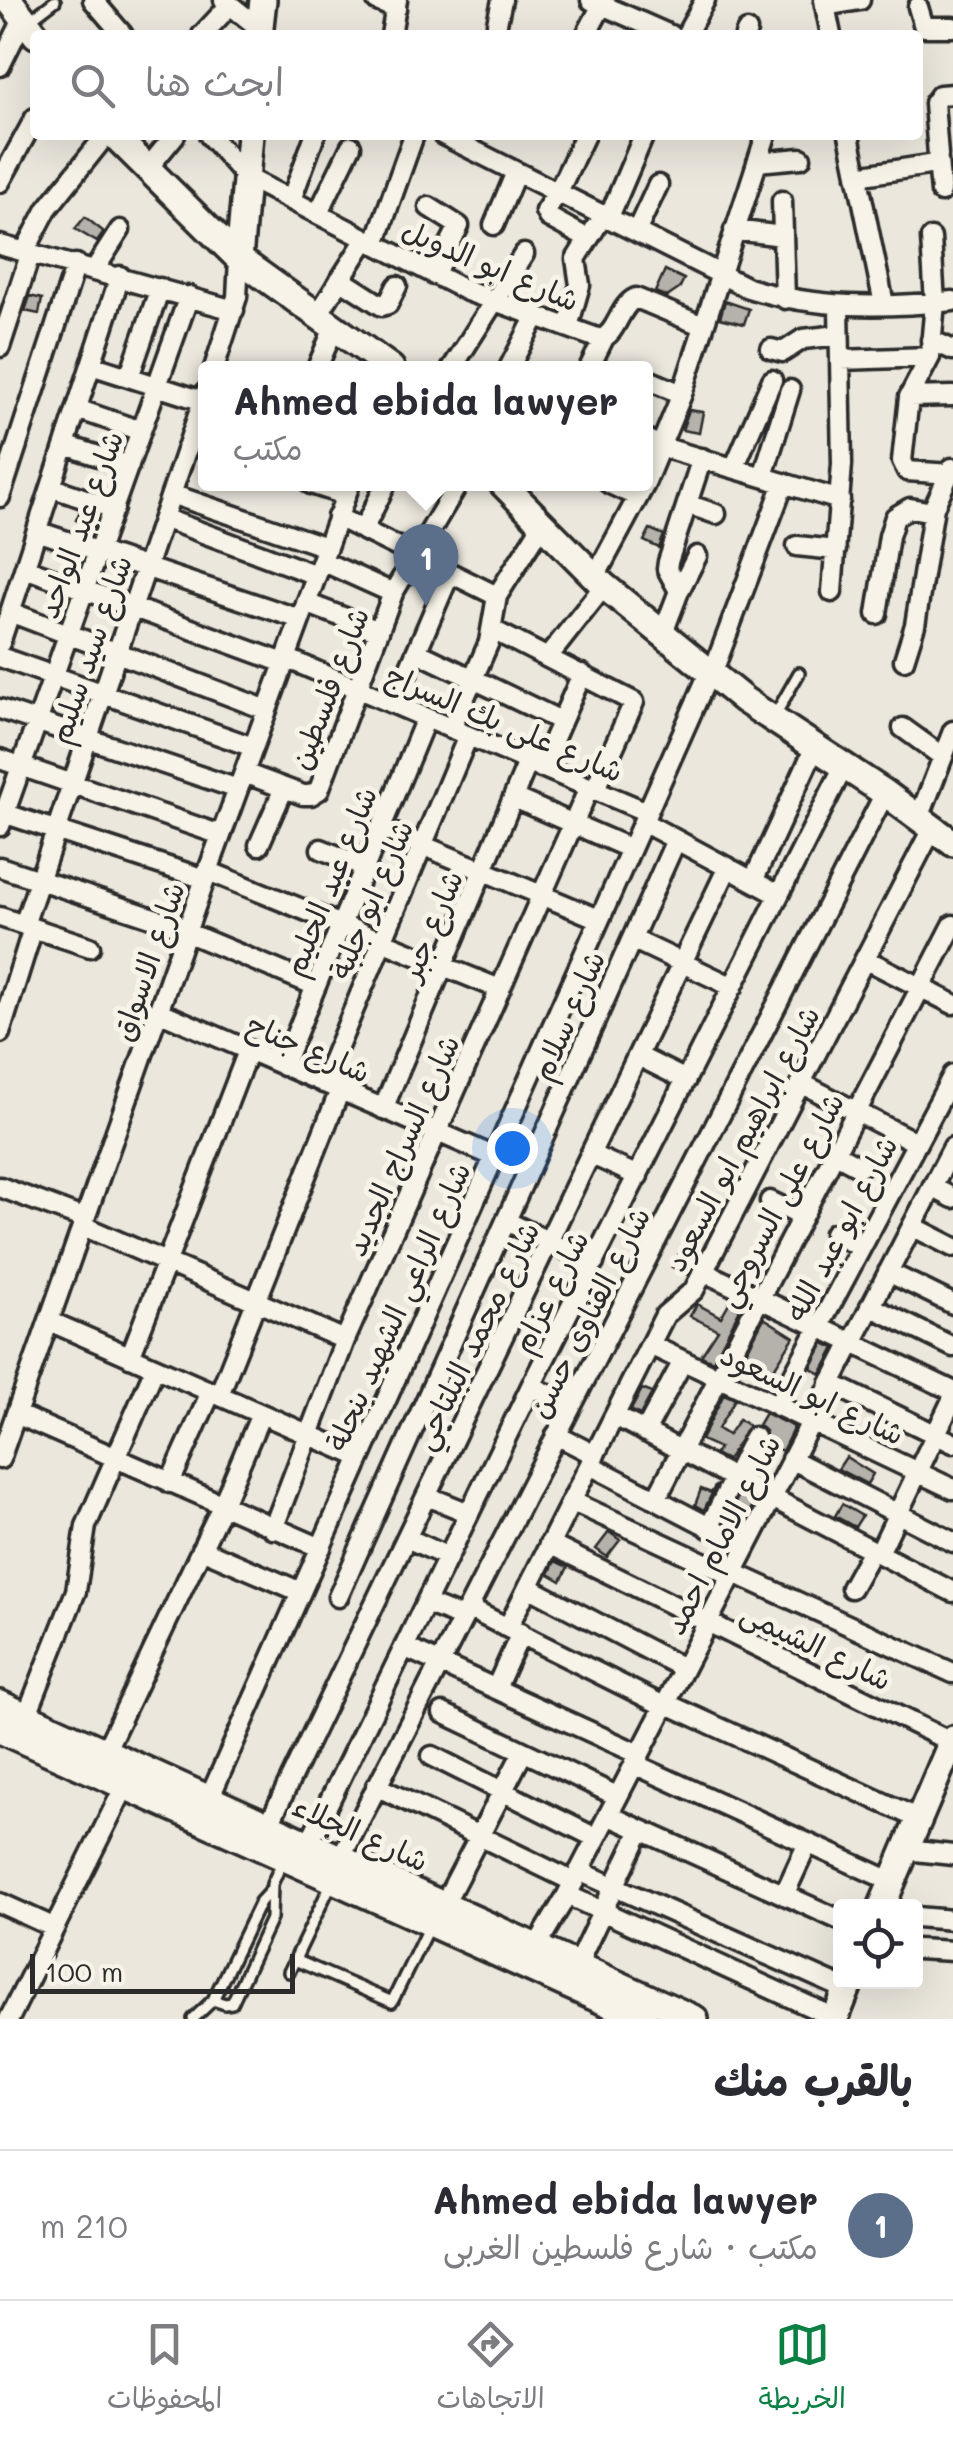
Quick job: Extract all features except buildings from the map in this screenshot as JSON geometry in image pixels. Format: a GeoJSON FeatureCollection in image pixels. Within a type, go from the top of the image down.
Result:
{"type":"FeatureCollection","features":[{"type":"Feature","properties":{"kind":"main road"},"geometry":{"type":"LineString","coordinates":[[263,0],[263,30]]}},
{"type":"Feature","properties":{"kind":"main road"},"geometry":{"type":"LineString","coordinates":[[119,140],[239,259],[381,361]]}},
{"type":"Feature","properties":{"kind":"main road"},"geometry":{"type":"LineString","coordinates":[[239,259],[250,140]]}},
{"type":"Feature","properties":{"kind":"main road"},"geometry":{"type":"LineString","coordinates":[[527,494],[542,525],[600,582],[772,720],[935,829]]}},
{"type":"Feature","properties":{"kind":"main road","name":"شارع الجلاء"},"geometry":{"type":"LineString","coordinates":[[0,1704],[105,1752],[160,1790],[284,1858],[337,1868],[437,1914],[643,2019]]}},
{"type":"Feature","properties":{"kind":"main road","name":"شارع الجلاء"},"geometry":{"type":"LineString","coordinates":[[0,1730],[125,1786],[209,1799],[309,1843],[337,1868]]}},
{"type":"Feature","properties":{"kind":"main road"},"geometry":{"type":"LineString","coordinates":[[885,1899],[953,1742]]}},
{"type":"Feature","properties":{"kind":"main road","name":"شارع الجلاء"},"geometry":{"type":"LineString","coordinates":[[437,1914],[536,1946],[695,2019]]}},
{"type":"Feature","properties":{"kind":"main road"},"geometry":{"type":"LineString","coordinates":[[835,2019],[848,1989]]}},
{"type":"Feature","properties":{"kind":"street"},"geometry":{"type":"LineString","coordinates":[[93,0],[119,30]]}},
{"type":"Feature","properties":{"kind":"street"},"geometry":{"type":"LineString","coordinates":[[497,24],[502,0]]}},
{"type":"Feature","properties":{"kind":"street"},"geometry":{"type":"LineString","coordinates":[[689,30],[705,0]]}},
{"type":"Feature","properties":{"kind":"street"},"geometry":{"type":"LineString","coordinates":[[830,30],[825,3],[860,0]]}},
{"type":"Feature","properties":{"kind":"street"},"geometry":{"type":"LineString","coordinates":[[377,1],[397,4],[392,30]]}},
{"type":"Feature","properties":{"kind":"street"},"geometry":{"type":"LineString","coordinates":[[588,30],[596,2],[659,30]]}},
{"type":"Feature","properties":{"kind":"street"},"geometry":{"type":"LineString","coordinates":[[206,30],[227,3],[259,30]]}},
{"type":"Feature","properties":{"kind":"street"},"geometry":{"type":"LineString","coordinates":[[918,7],[924,27],[953,27]]}},
{"type":"Feature","properties":{"kind":"street"},"geometry":{"type":"LineString","coordinates":[[0,66],[24,19]]}},
{"type":"Feature","properties":{"kind":"street"},"geometry":{"type":"LineString","coordinates":[[940,192],[934,104],[940,95],[953,94]]}},
{"type":"Feature","properties":{"kind":"street"},"geometry":{"type":"LineString","coordinates":[[0,182],[30,127]]}},
{"type":"Feature","properties":{"kind":"street"},"geometry":{"type":"LineString","coordinates":[[0,346],[28,252],[47,209],[102,140]]}},
{"type":"Feature","properties":{"kind":"street"},"geometry":{"type":"LineString","coordinates":[[148,168],[171,140]]}},
{"type":"Feature","properties":{"kind":"street"},"geometry":{"type":"LineString","coordinates":[[213,140],[246,177]]}},
{"type":"Feature","properties":{"kind":"street"},"geometry":{"type":"LineString","coordinates":[[291,200],[313,140]]}},
{"type":"Feature","properties":{"kind":"street"},"geometry":{"type":"LineString","coordinates":[[318,361],[340,279],[370,242],[412,140]]}},
{"type":"Feature","properties":{"kind":"street"},"geometry":{"type":"LineString","coordinates":[[453,140],[748,288],[784,299],[840,306],[944,302]]}},
{"type":"Feature","properties":{"kind":"street"},"geometry":{"type":"LineString","coordinates":[[583,140],[540,220],[588,238]]}},
{"type":"Feature","properties":{"kind":"street"},"geometry":{"type":"LineString","coordinates":[[568,327],[580,285],[576,258],[607,215],[642,140]]}},
{"type":"Feature","properties":{"kind":"street"},"geometry":{"type":"LineString","coordinates":[[764,140],[682,394],[654,443],[840,500]]}},
{"type":"Feature","properties":{"kind":"street"},"geometry":{"type":"LineString","coordinates":[[850,140],[884,304]]}},
{"type":"Feature","properties":{"kind":"street"},"geometry":{"type":"LineString","coordinates":[[318,214],[351,146]]}},
{"type":"Feature","properties":{"kind":"street"},"geometry":{"type":"LineString","coordinates":[[757,162],[801,158]]}},
{"type":"Feature","properties":{"kind":"street"},"geometry":{"type":"LineString","coordinates":[[857,176],[930,166],[938,160]]}},
{"type":"Feature","properties":{"kind":"street"},"geometry":{"type":"LineString","coordinates":[[494,224],[516,172]]}},
{"type":"Feature","properties":{"kind":"street","name":"شارع ابو الدوبل"},"geometry":{"type":"LineString","coordinates":[[246,177],[434,275],[602,340],[609,336],[626,303],[636,298],[703,326]]}},
{"type":"Feature","properties":{"kind":"street"},"geometry":{"type":"LineString","coordinates":[[637,230],[658,185]]}},
{"type":"Feature","properties":{"kind":"street"},"geometry":{"type":"LineString","coordinates":[[782,201],[784,299]]}},
{"type":"Feature","properties":{"kind":"street"},"geometry":{"type":"LineString","coordinates":[[429,207],[459,226],[434,275]]}},
{"type":"Feature","properties":{"kind":"street"},"geometry":{"type":"LineString","coordinates":[[0,497],[86,266],[120,230]]}},
{"type":"Feature","properties":{"kind":"street"},"geometry":{"type":"LineString","coordinates":[[734,230],[783,236]]}},
{"type":"Feature","properties":{"kind":"street"},"geometry":{"type":"LineString","coordinates":[[904,660],[915,625],[933,512],[951,477],[913,472],[903,466],[909,397],[944,302],[931,238]]}},
{"type":"Feature","properties":{"kind":"street"},"geometry":{"type":"LineString","coordinates":[[0,245],[234,310]]}},
{"type":"Feature","properties":{"kind":"street"},"geometry":{"type":"LineString","coordinates":[[456,361],[524,254]]}},
{"type":"Feature","properties":{"kind":"street"},"geometry":{"type":"LineString","coordinates":[[216,361],[234,310],[239,259]]}},
{"type":"Feature","properties":{"kind":"street"},"geometry":{"type":"LineString","coordinates":[[0,643],[120,276]]}},
{"type":"Feature","properties":{"kind":"street"},"geometry":{"type":"LineString","coordinates":[[340,279],[382,306],[388,304],[397,286]]}},
{"type":"Feature","properties":{"kind":"street"},"geometry":{"type":"LineString","coordinates":[[129,377],[160,288]]}},
{"type":"Feature","properties":{"kind":"street","name":"شارع عبد الواحد"},"geometry":{"type":"LineString","coordinates":[[2,817],[189,296]]}},
{"type":"Feature","properties":{"kind":"street"},"geometry":{"type":"LineString","coordinates":[[832,592],[840,500],[840,306]]}},
{"type":"Feature","properties":{"kind":"street"},"geometry":{"type":"LineString","coordinates":[[513,361],[536,316]]}},
{"type":"Feature","properties":{"kind":"street"},"geometry":{"type":"LineString","coordinates":[[771,350],[783,352],[803,338],[840,335]]}},
{"type":"Feature","properties":{"kind":"street"},"geometry":{"type":"LineString","coordinates":[[592,361],[602,340]]}},
{"type":"Feature","properties":{"kind":"street"},"geometry":{"type":"LineString","coordinates":[[840,360],[930,348],[953,350]]}},
{"type":"Feature","properties":{"kind":"street"},"geometry":{"type":"LineString","coordinates":[[91,365],[198,395]]}},
{"type":"Feature","properties":{"kind":"street"},"geometry":{"type":"LineString","coordinates":[[734,468],[772,380]]}},
{"type":"Feature","properties":{"kind":"street"},"geometry":{"type":"LineString","coordinates":[[653,383],[682,394]]}},
{"type":"Feature","properties":{"kind":"street"},"geometry":{"type":"LineString","coordinates":[[763,476],[790,390]]}},
{"type":"Feature","properties":{"kind":"street"},"geometry":{"type":"LineString","coordinates":[[909,397],[953,396]]}},
{"type":"Feature","properties":{"kind":"street"},"geometry":{"type":"LineString","coordinates":[[77,409],[141,431]]}},
{"type":"Feature","properties":{"kind":"street","name":"شارع سيد سليم"},"geometry":{"type":"LineString","coordinates":[[0,1033],[56,830],[171,494],[198,444]]}},
{"type":"Feature","properties":{"kind":"street"},"geometry":{"type":"LineString","coordinates":[[65,445],[129,466]]}},
{"type":"Feature","properties":{"kind":"street"},"geometry":{"type":"LineString","coordinates":[[678,591],[668,562],[702,458]]}},
{"type":"Feature","properties":{"kind":"street","name":"شارع الراعي الشهيد بنحلة"},"geometry":{"type":"LineString","coordinates":[[209,1799],[711,673],[784,483]]}},
{"type":"Feature","properties":{"kind":"street"},"geometry":{"type":"LineString","coordinates":[[51,487],[114,509]]}},
{"type":"Feature","properties":{"kind":"street","name":"شارع الاسواق"},"geometry":{"type":"LineString","coordinates":[[0,1459],[206,875],[348,491]]}},
{"type":"Feature","properties":{"kind":"street"},"geometry":{"type":"LineString","coordinates":[[363,530],[382,491]]}},
{"type":"Feature","properties":{"kind":"street","name":"شارع فلسطين"},"geometry":{"type":"LineString","coordinates":[[0,709],[88,739],[241,781],[312,795],[319,790],[360,689],[393,593],[454,491]]}},
{"type":"Feature","properties":{"kind":"street"},"geometry":{"type":"LineString","coordinates":[[548,657],[600,582],[641,491]]}},
{"type":"Feature","properties":{"kind":"street"},"geometry":{"type":"LineString","coordinates":[[171,494],[393,593]]}},
{"type":"Feature","properties":{"kind":"street"},"geometry":{"type":"LineString","coordinates":[[687,504],[716,514]]}},
{"type":"Feature","properties":{"kind":"street"},"geometry":{"type":"LineString","coordinates":[[877,614],[895,517],[910,508],[933,512]]}},
{"type":"Feature","properties":{"kind":"street"},"geometry":{"type":"LineString","coordinates":[[163,518],[321,561]]}},
{"type":"Feature","properties":{"kind":"street"},"geometry":{"type":"LineString","coordinates":[[337,518],[496,596],[542,525]]}},
{"type":"Feature","properties":{"kind":"street"},"geometry":{"type":"LineString","coordinates":[[36,531],[146,568],[379,631]]}},
{"type":"Feature","properties":{"kind":"street"},"geometry":{"type":"LineString","coordinates":[[798,546],[836,550]]}},
{"type":"Feature","properties":{"kind":"street"},"geometry":{"type":"LineString","coordinates":[[663,633],[678,591],[697,556]]}},
{"type":"Feature","properties":{"kind":"street","name":"شارع على بك السراج"},"geometry":{"type":"LineString","coordinates":[[25,568],[360,689],[592,789],[778,895]]}},
{"type":"Feature","properties":{"kind":"street"},"geometry":{"type":"LineString","coordinates":[[394,704],[450,573]]}},
{"type":"Feature","properties":{"kind":"street","name":"شارع ابو جلبة"},"geometry":{"type":"LineString","coordinates":[[170,1483],[256,1301],[382,942],[422,845],[473,678],[493,630],[496,596]]}},
{"type":"Feature","properties":{"kind":"street"},"geometry":{"type":"LineString","coordinates":[[10,612],[267,710]]}},
{"type":"Feature","properties":{"kind":"street"},"geometry":{"type":"LineString","coordinates":[[493,630],[582,674]]}},
{"type":"Feature","properties":{"kind":"street"},"geometry":{"type":"LineString","coordinates":[[417,652],[562,720]]}},
{"type":"Feature","properties":{"kind":"street"},"geometry":{"type":"LineString","coordinates":[[0,657],[254,747]]}},
{"type":"Feature","properties":{"kind":"street","name":"شارع السراج الجديد"},"geometry":{"type":"LineString","coordinates":[[273,1529],[345,1340],[436,1132],[573,824],[634,705],[631,699],[582,674]]}},
{"type":"Feature","properties":{"kind":"street","name":"شارع جبر"},"geometry":{"type":"LineString","coordinates":[[383,1109],[514,798],[562,720],[582,674]]}},
{"type":"Feature","properties":{"kind":"street","name":"شارع عبد الحليم"},"geometry":{"type":"LineString","coordinates":[[283,1066],[426,718]]}},
{"type":"Feature","properties":{"kind":"street"},"geometry":{"type":"LineString","coordinates":[[903,728],[945,766]]}},
{"type":"Feature","properties":{"kind":"street","name":"شارع ابراهيم ابو السعود"},"geometry":{"type":"LineString","coordinates":[[496,1688],[528,1587],[665,1315],[687,1300],[704,1272],[935,829],[953,731]]}},
{"type":"Feature","properties":{"kind":"street"},"geometry":{"type":"LineString","coordinates":[[753,881],[816,747]]}},
{"type":"Feature","properties":{"kind":"street"},"geometry":{"type":"LineString","coordinates":[[0,759],[221,835]]}},
{"type":"Feature","properties":{"kind":"street","name":"شارع عزام"},"geometry":{"type":"LineString","coordinates":[[309,1843],[532,1386],[844,766]]}},
{"type":"Feature","properties":{"kind":"street"},"geometry":{"type":"LineString","coordinates":[[260,845],[284,788]]}},
{"type":"Feature","properties":{"kind":"street","name":"شارع القناوى حسن"},"geometry":{"type":"LineString","coordinates":[[337,1868],[885,793]]}},
{"type":"Feature","properties":{"kind":"street"},"geometry":{"type":"LineString","coordinates":[[514,798],[631,849]]}},
{"type":"Feature","properties":{"kind":"street"},"geometry":{"type":"LineString","coordinates":[[2,817],[206,875],[500,990]]}},
{"type":"Feature","properties":{"kind":"street"},"geometry":{"type":"LineString","coordinates":[[381,828],[599,919]]}},
{"type":"Feature","properties":{"kind":"street","name":"شارع سلام"},"geometry":{"type":"LineString","coordinates":[[338,1597],[676,840]]}},
{"type":"Feature","properties":{"kind":"street"},"geometry":{"type":"LineString","coordinates":[[321,849],[365,867]]}},
{"type":"Feature","properties":{"kind":"street"},"geometry":{"type":"LineString","coordinates":[[0,866],[187,930],[316,986]]}},
{"type":"Feature","properties":{"kind":"street","name":"شارع محمد البلتاجي"},"geometry":{"type":"LineString","coordinates":[[268,1826],[728,867]]}},
{"type":"Feature","properties":{"kind":"street"},"geometry":{"type":"LineString","coordinates":[[0,917],[90,947]]}},
{"type":"Feature","properties":{"kind":"street","name":"شارع على السروجي"},"geometry":{"type":"LineString","coordinates":[[656,1499],[953,925]]}},
{"type":"Feature","properties":{"kind":"street"},"geometry":{"type":"LineString","coordinates":[[632,939],[733,986]]}},
{"type":"Feature","properties":{"kind":"street"},"geometry":{"type":"LineString","coordinates":[[865,959],[953,1004]]}},
{"type":"Feature","properties":{"kind":"street","name":"شارع جناح"},"geometry":{"type":"LineString","coordinates":[[158,1012],[493,1156]]}},
{"type":"Feature","properties":{"kind":"street"},"geometry":{"type":"LineString","coordinates":[[130,1356],[248,1051]]}},
{"type":"Feature","properties":{"kind":"street"},"geometry":{"type":"LineString","coordinates":[[638,1056],[686,1080]]}},
{"type":"Feature","properties":{"kind":"street","name":"شارع ابو عبد الله"},"geometry":{"type":"LineString","coordinates":[[776,1406],[953,1075]]}},
{"type":"Feature","properties":{"kind":"street"},"geometry":{"type":"LineString","coordinates":[[801,1083],[917,1143]]}},
{"type":"Feature","properties":{"kind":"street","name":"شارع الامام احمد"},"geometry":{"type":"LineString","coordinates":[[536,1946],[573,1883],[952,1152]]}},
{"type":"Feature","properties":{"kind":"street"},"geometry":{"type":"LineString","coordinates":[[834,1154],[860,1167]]}},
{"type":"Feature","properties":{"kind":"street"},"geometry":{"type":"LineString","coordinates":[[592,1155],[638,1176]]}},
{"type":"Feature","properties":{"kind":"street"},"geometry":{"type":"LineString","coordinates":[[0,1187],[345,1340]]}},
{"type":"Feature","properties":{"kind":"street"},"geometry":{"type":"LineString","coordinates":[[932,1187],[953,1198]]}},
{"type":"Feature","properties":{"kind":"street"},"geometry":{"type":"LineString","coordinates":[[770,1202],[800,1216]]}},
{"type":"Feature","properties":{"kind":"street"},"geometry":{"type":"LineString","coordinates":[[506,1220],[594,1263]]}},
{"type":"Feature","properties":{"kind":"street"},"geometry":{"type":"LineString","coordinates":[[912,1226],[953,1247]]}},
{"type":"Feature","properties":{"kind":"street"},"geometry":{"type":"LineString","coordinates":[[834,1232],[861,1248]]}},
{"type":"Feature","properties":{"kind":"street"},"geometry":{"type":"LineString","coordinates":[[704,1272],[852,1341],[953,1395],[944,1439],[917,1472],[898,1514],[851,1588]]}},
{"type":"Feature","properties":{"kind":"street"},"geometry":{"type":"LineString","coordinates":[[888,1272],[953,1304]]}},
{"type":"Feature","properties":{"kind":"street"},"geometry":{"type":"LineString","coordinates":[[870,1306],[953,1347]]}},
{"type":"Feature","properties":{"kind":"street"},"geometry":{"type":"LineString","coordinates":[[49,1321],[360,1458]]}},
{"type":"Feature","properties":{"kind":"street","name":"شارع ابو السعود"},"geometry":{"type":"LineString","coordinates":[[650,1345],[953,1489]]}},
{"type":"Feature","properties":{"kind":"street"},"geometry":{"type":"LineString","coordinates":[[645,1432],[682,1361]]}},
{"type":"Feature","properties":{"kind":"street"},"geometry":{"type":"LineString","coordinates":[[26,1717],[76,1592],[86,1526],[155,1368]]}},
{"type":"Feature","properties":{"kind":"street"},"geometry":{"type":"LineString","coordinates":[[830,1383],[944,1439]]}},
{"type":"Feature","properties":{"kind":"street"},"geometry":{"type":"LineString","coordinates":[[532,1386],[571,1405]]}},
{"type":"Feature","properties":{"kind":"street"},"geometry":{"type":"LineString","coordinates":[[16,1414],[321,1548]]}},
{"type":"Feature","properties":{"kind":"street"},"geometry":{"type":"LineString","coordinates":[[105,1752],[222,1506],[261,1414]]}},
{"type":"Feature","properties":{"kind":"street"},"geometry":{"type":"LineString","coordinates":[[615,1416],[953,1592]]}},
{"type":"Feature","properties":{"kind":"street"},"geometry":{"type":"LineString","coordinates":[[556,1434],[656,1499],[746,1546]]}},
{"type":"Feature","properties":{"kind":"street"},"geometry":{"type":"LineString","coordinates":[[709,1528],[754,1436]]}},
{"type":"Feature","properties":{"kind":"street"},"geometry":{"type":"LineString","coordinates":[[791,1459],[953,1542]]}},
{"type":"Feature","properties":{"kind":"street"},"geometry":{"type":"LineString","coordinates":[[427,1496],[469,1513]]}},
{"type":"Feature","properties":{"kind":"street"},"geometry":{"type":"LineString","coordinates":[[571,1502],[953,1673]]}},
{"type":"Feature","properties":{"kind":"street"},"geometry":{"type":"LineString","coordinates":[[407,1538],[448,1556]]}},
{"type":"Feature","properties":{"kind":"street","name":"شارع الشيمى"},"geometry":{"type":"LineString","coordinates":[[549,1544],[953,1742]]}},
{"type":"Feature","properties":{"kind":"street"},"geometry":{"type":"LineString","coordinates":[[202,1549],[301,1592]]}},
{"type":"Feature","properties":{"kind":"street"},"geometry":{"type":"LineString","coordinates":[[528,1587],[683,1668]]}},
{"type":"Feature","properties":{"kind":"street"},"geometry":{"type":"LineString","coordinates":[[426,1602],[515,1630],[664,1705],[920,1819]]}},
{"type":"Feature","properties":{"kind":"street"},"geometry":{"type":"LineString","coordinates":[[404,1648],[496,1688],[893,1882]]}},
{"type":"Feature","properties":{"kind":"street"},"geometry":{"type":"LineString","coordinates":[[443,1714],[618,1796]]}},
{"type":"Feature","properties":{"kind":"street"},"geometry":{"type":"LineString","coordinates":[[437,1914],[523,1752]]}},
{"type":"Feature","properties":{"kind":"street"},"geometry":{"type":"LineString","coordinates":[[432,1756],[596,1838]]}},
{"type":"Feature","properties":{"kind":"street"},"geometry":{"type":"LineString","coordinates":[[9,2019],[125,1786]]}},
{"type":"Feature","properties":{"kind":"street"},"geometry":{"type":"LineString","coordinates":[[376,1786],[573,1883],[602,1912],[835,2019]]}},
{"type":"Feature","properties":{"kind":"street"},"geometry":{"type":"LineString","coordinates":[[608,1815],[833,1917]]}},
{"type":"Feature","properties":{"kind":"street"},"geometry":{"type":"LineString","coordinates":[[577,1965],[641,1830]]}},
{"type":"Feature","properties":{"kind":"street"},"geometry":{"type":"LineString","coordinates":[[784,1894],[808,1843]]}},
{"type":"Feature","properties":{"kind":"street"},"geometry":{"type":"LineString","coordinates":[[906,1850],[953,1854]]}},
{"type":"Feature","properties":{"kind":"street"},"geometry":{"type":"LineString","coordinates":[[573,1883],[614,1887],[833,1979]]}},
{"type":"Feature","properties":{"kind":"street"},"geometry":{"type":"LineString","coordinates":[[0,1904],[54,1927]]}},
{"type":"Feature","properties":{"kind":"street"},"geometry":{"type":"LineString","coordinates":[[923,1918],[953,1920]]}},
{"type":"Feature","properties":{"kind":"street"},"geometry":{"type":"LineString","coordinates":[[923,1949],[953,1951]]}},
{"type":"Feature","properties":{"kind":"lane"},"geometry":{"type":"LineString","coordinates":[[24,19],[56,0]]}},
{"type":"Feature","properties":{"kind":"lane"},"geometry":{"type":"LineString","coordinates":[[772,720],[799,673]]}},
{"type":"Feature","properties":{"kind":"lane"},"geometry":{"type":"LineString","coordinates":[[193,2019],[212,2000],[284,1858]]}},
{"type":"Feature","properties":{"kind":"lane"},"geometry":{"type":"LineString","coordinates":[[289,1972],[337,1868]]}},
{"type":"Feature","properties":{"kind":"lane"},"geometry":{"type":"LineString","coordinates":[[212,2000],[232,2003],[270,1919],[270,1891]]}},
{"type":"Feature","properties":{"kind":"lane"},"geometry":{"type":"LineString","coordinates":[[295,1960],[392,2002],[437,1914]]}},
{"type":"Feature","properties":{"kind":"place","name":"Ahmed ebida lawyer"},"geometry":{"type":"Point","coordinates":[426,606]}}]}
